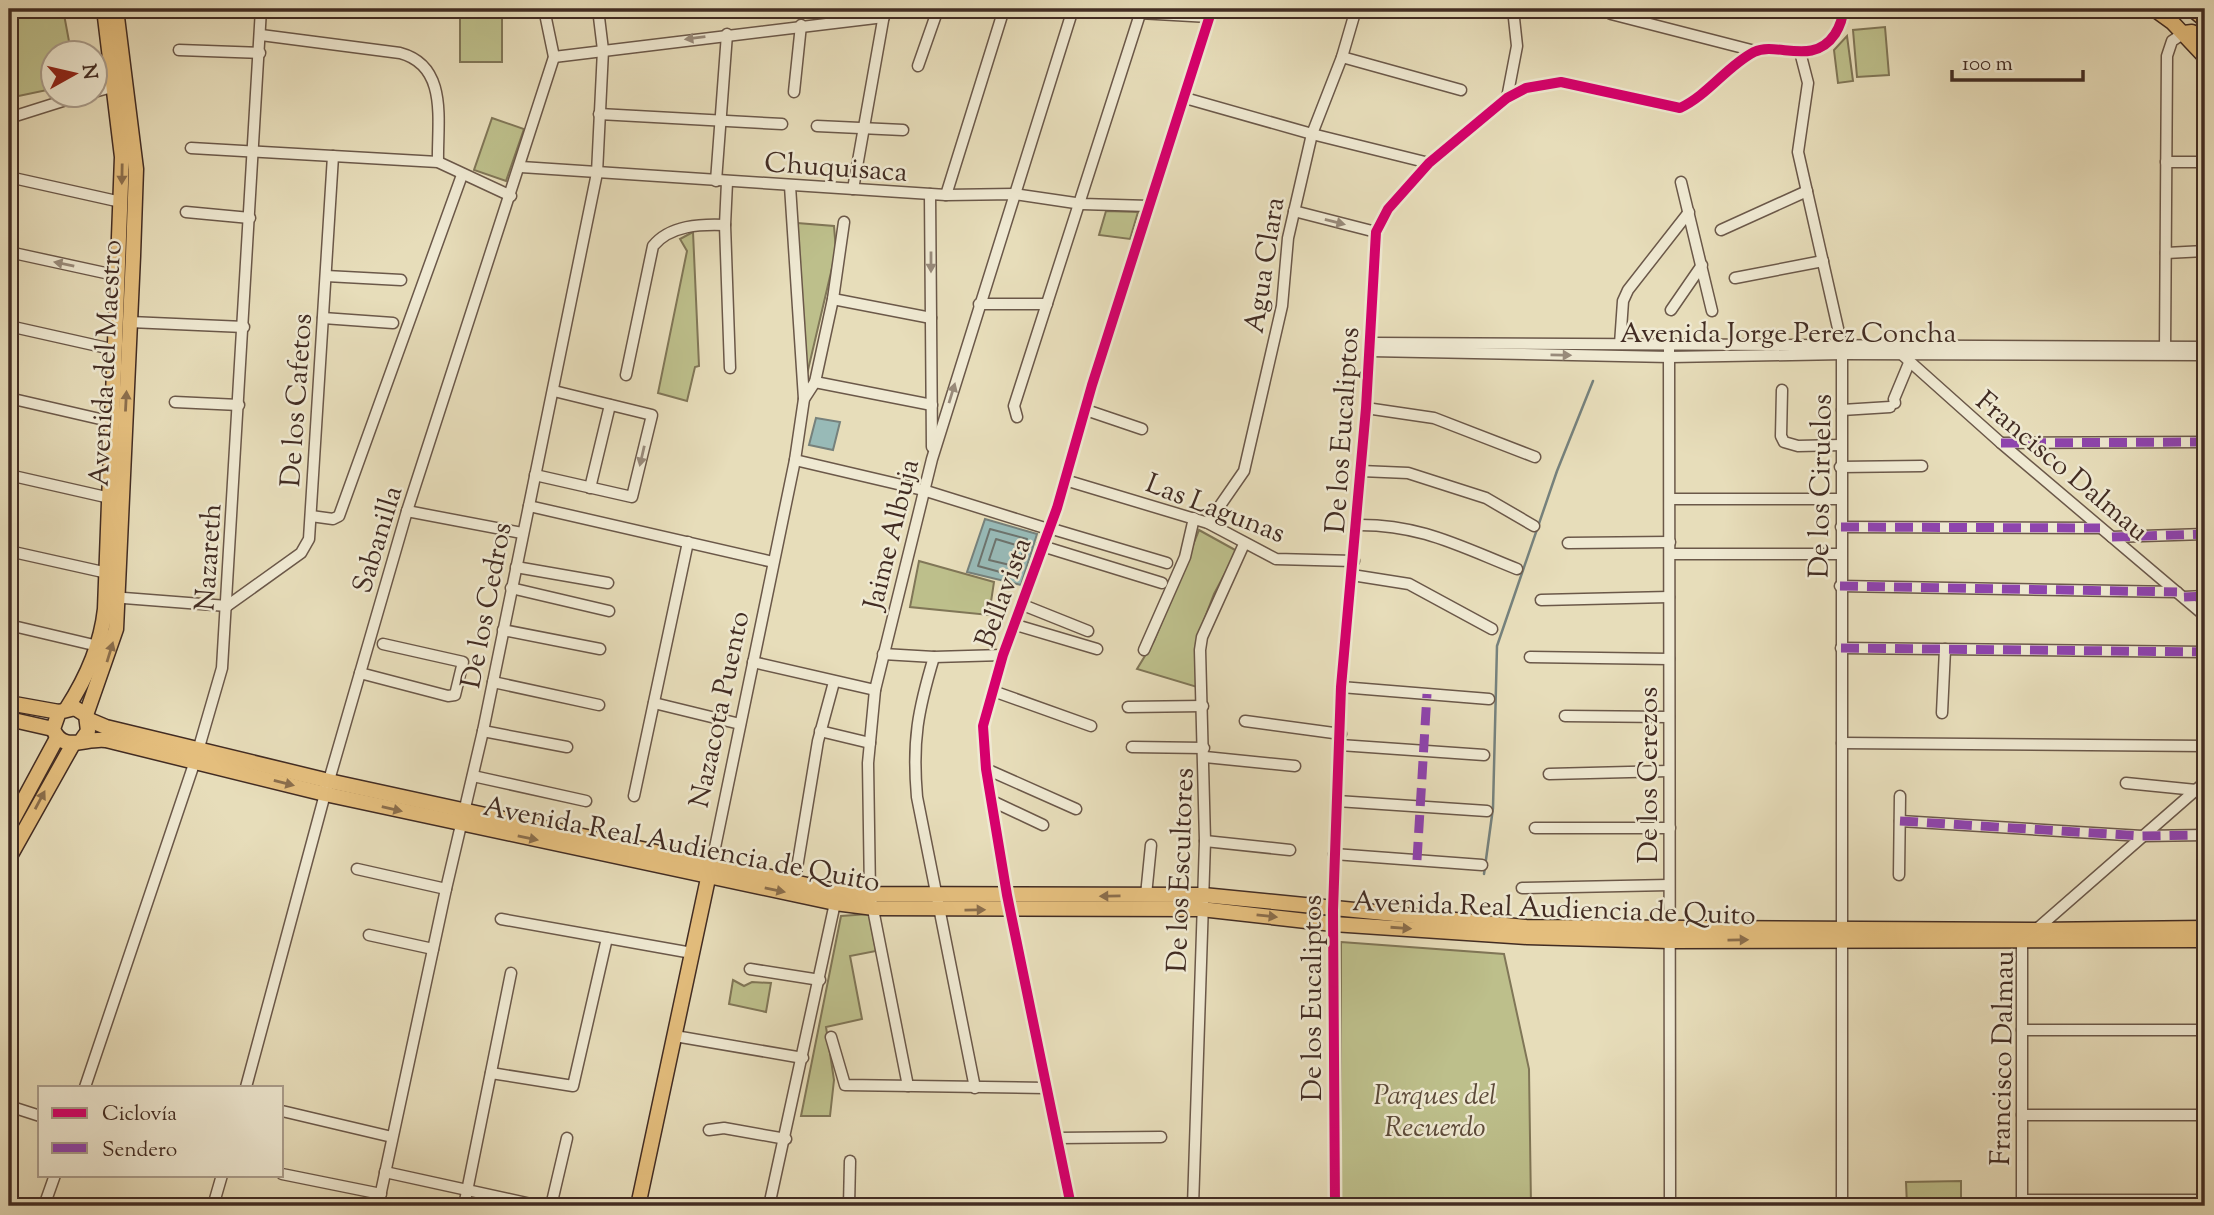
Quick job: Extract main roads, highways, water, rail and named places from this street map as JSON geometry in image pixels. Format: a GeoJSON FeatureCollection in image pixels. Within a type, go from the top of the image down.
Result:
{"type":"FeatureCollection","features":[{"type":"Feature","properties":{"kind":"main road","name":"Avenida del Maestro"},"geometry":{"type":"LineString","coordinates":[[104,9],[120,84]]}},
{"type":"Feature","properties":{"kind":"main road","name":"Avenida del Maestro"},"geometry":{"type":"LineString","coordinates":[[87,717],[116,629],[112,597],[121,371],[116,350],[119,276],[127,256],[136,169],[126,131],[120,84],[116,9]]}},
{"type":"Feature","properties":{"kind":"main road"},"geometry":{"type":"LineString","coordinates":[[2154,9],[2184,33],[2205,57]]}},
{"type":"Feature","properties":{"kind":"main road"},"geometry":{"type":"LineString","coordinates":[[2192,9],[2205,20]]}},
{"type":"Feature","properties":{"kind":"main road"},"geometry":{"type":"LineString","coordinates":[[2184,33],[2192,32],[2205,38]]}},
{"type":"Feature","properties":{"kind":"main road","name":"Avenida del Maestro"},"geometry":{"type":"LineString","coordinates":[[113,574],[110,498],[117,476],[113,422],[130,322],[121,202],[126,131]]}},
{"type":"Feature","properties":{"kind":"main road","name":"Avenida del Maestro"},"geometry":{"type":"LineString","coordinates":[[63,710],[90,668],[112,597]]}},
{"type":"Feature","properties":{"kind":"main road"},"geometry":{"type":"LineString","coordinates":[[9,703],[63,710],[75,708],[87,717],[88,731],[77,743],[9,858]]}},
{"type":"Feature","properties":{"kind":"main road"},"geometry":{"type":"LineString","coordinates":[[9,827],[15,800],[55,734],[63,710]]}},
{"type":"Feature","properties":{"kind":"main road","name":"Avenida Real Audiencia de Quito"},"geometry":{"type":"LineString","coordinates":[[87,717],[106,727],[197,755],[327,788],[710,869],[835,903],[1202,902]]}},
{"type":"Feature","properties":{"kind":"main road"},"geometry":{"type":"LineString","coordinates":[[9,719],[77,743]]}},
{"type":"Feature","properties":{"kind":"main road","name":"Avenida Real Audiencia de Quito"},"geometry":{"type":"LineString","coordinates":[[77,743],[100,739],[197,755]]}},
{"type":"Feature","properties":{"kind":"main road","name":"Avenida Real Audiencia de Quito"},"geometry":{"type":"LineString","coordinates":[[710,869],[795,880],[872,901]]}},
{"type":"Feature","properties":{"kind":"main road","name":"Nazacota Puento"},"geometry":{"type":"LineString","coordinates":[[638,1206],[710,869]]}},
{"type":"Feature","properties":{"kind":"main road","name":"Avenida Real Audiencia de Quito"},"geometry":{"type":"LineString","coordinates":[[1008,902],[1146,895],[1527,937],[2205,928]]}},
{"type":"Feature","properties":{"kind":"main road","name":"Avenida Real Audiencia de Quito"},"geometry":{"type":"LineString","coordinates":[[1842,934],[2022,942],[2205,940]]}},
{"type":"Feature","properties":{"kind":"water"},"geometry":{"type":"Polygon","coordinates":[[[816,418],[840,422],[833,450],[809,445],[816,418]]]}},
{"type":"Feature","properties":{"kind":"water"},"geometry":{"type":"Polygon","coordinates":[[[985,519],[1037,534],[1021,585],[967,572],[985,519]]]}},
{"type":"Feature","properties":{"kind":"waterway"},"geometry":{"type":"LineString","coordinates":[[1484,874],[1493,808],[1497,646],[1557,471],[1593,381]]}},
{"type":"Feature","properties":{"kind":"park label","name":"Parques del Recuerdo"},"geometry":{"type":"Point","coordinates":[1435,1110]}}]}
